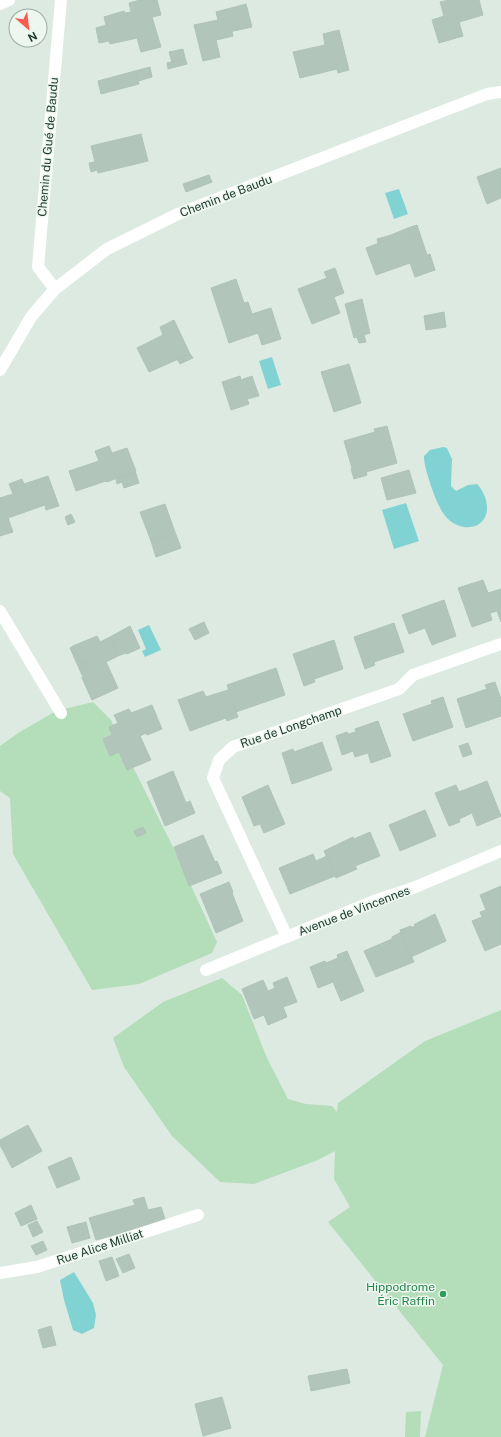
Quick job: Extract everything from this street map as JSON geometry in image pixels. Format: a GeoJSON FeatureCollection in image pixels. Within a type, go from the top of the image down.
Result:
{"type":"FeatureCollection","features":[{"type":"Feature","properties":{"kind":"street"},"geometry":{"type":"LineString","coordinates":[[0,4],[9,0]]}},
{"type":"Feature","properties":{"kind":"street","name":"Chemin du Gué de Baudu"},"geometry":{"type":"LineString","coordinates":[[55,289],[38,267],[61,0]]}},
{"type":"Feature","properties":{"kind":"street","name":"Chemin de Baudu"},"geometry":{"type":"LineString","coordinates":[[0,370],[31,317],[55,289],[107,249],[178,214],[487,94],[501,92]]}},
{"type":"Feature","properties":{"kind":"street"},"geometry":{"type":"LineString","coordinates":[[0,610],[61,713]]}},
{"type":"Feature","properties":{"kind":"street","name":"Rue de Longchamp"},"geometry":{"type":"LineString","coordinates":[[287,938],[213,778],[219,760],[233,748],[399,689],[414,675],[501,644]]}},
{"type":"Feature","properties":{"kind":"street","name":"Avenue de Vincennes"},"geometry":{"type":"LineString","coordinates":[[206,970],[374,901],[413,888],[501,851]]}},
{"type":"Feature","properties":{"kind":"street","name":"Rue Alice Milliat"},"geometry":{"type":"LineString","coordinates":[[0,1273],[37,1267],[198,1215]]}},
{"type":"Feature","properties":{"kind":"green space"},"geometry":{"type":"Polygon","coordinates":[[[93,702],[111,720],[175,851],[217,942],[212,953],[139,984],[92,990],[13,854],[10,798],[0,791],[0,746],[18,733],[56,711],[93,702]]]}},
{"type":"Feature","properties":{"kind":"green space","name":"Hippodrome Éric Raffin"},"geometry":{"type":"Polygon","coordinates":[[[222,978],[242,995],[267,1058],[288,1099],[306,1104],[332,1106],[337,1112],[338,1103],[425,1041],[501,1010],[501,1437],[425,1437],[443,1365],[328,1222],[350,1207],[334,1179],[335,1151],[318,1160],[254,1184],[220,1182],[172,1136],[124,1067],[113,1038],[163,1002],[222,978]]]}},
{"type":"Feature","properties":{"kind":"green space"},"geometry":{"type":"Polygon","coordinates":[[[421,1411],[420,1437],[405,1437],[406,1412],[421,1411]]]}},
{"type":"Feature","properties":{"kind":"water"},"geometry":{"type":"Polygon","coordinates":[[[399,189],[408,214],[394,219],[385,193],[399,189]]]}},
{"type":"Feature","properties":{"kind":"water"},"geometry":{"type":"Polygon","coordinates":[[[272,357],[281,385],[268,389],[259,361],[272,357]]]}},
{"type":"Feature","properties":{"kind":"water"},"geometry":{"type":"Polygon","coordinates":[[[443,447],[447,448],[452,459],[451,486],[456,491],[468,485],[477,484],[485,497],[487,507],[486,515],[477,525],[463,527],[455,524],[442,512],[438,503],[426,471],[424,456],[430,450],[443,447]]]}},
{"type":"Feature","properties":{"kind":"water"},"geometry":{"type":"Polygon","coordinates":[[[406,503],[419,541],[394,549],[382,510],[406,503]]]}},
{"type":"Feature","properties":{"kind":"water"},"geometry":{"type":"Polygon","coordinates":[[[149,625],[161,650],[145,657],[142,651],[146,649],[138,630],[149,625]]]}},
{"type":"Feature","properties":{"kind":"water"},"geometry":{"type":"Polygon","coordinates":[[[74,1272],[93,1303],[96,1315],[94,1328],[82,1334],[73,1330],[60,1280],[74,1272]]]}},
{"type":"Feature","properties":{"kind":"building"},"geometry":{"type":"Polygon","coordinates":[[[140,0],[157,0],[161,15],[152,17],[161,47],[141,52],[137,38],[110,44],[109,41],[99,43],[96,28],[106,25],[104,17],[124,11],[125,13],[131,12],[129,3],[140,0]]]}},
{"type":"Feature","properties":{"kind":"building"},"geometry":{"type":"Polygon","coordinates":[[[449,0],[479,0],[483,15],[459,22],[463,36],[439,43],[432,20],[444,16],[440,2],[449,0]]]}},
{"type":"Feature","properties":{"kind":"building"},"geometry":{"type":"Polygon","coordinates":[[[246,4],[252,27],[224,33],[225,38],[216,40],[220,57],[203,61],[194,25],[218,20],[216,12],[246,4]]]}},
{"type":"Feature","properties":{"kind":"building"},"geometry":{"type":"Polygon","coordinates":[[[339,30],[349,70],[338,73],[337,69],[300,78],[293,52],[325,45],[323,34],[339,30]]]}},
{"type":"Feature","properties":{"kind":"building"},"geometry":{"type":"Polygon","coordinates":[[[232,32],[233,36],[225,38],[224,33],[232,32]]]}},
{"type":"Feature","properties":{"kind":"building"},"geometry":{"type":"Polygon","coordinates":[[[183,49],[185,58],[172,62],[169,52],[183,49]]]}},
{"type":"Feature","properties":{"kind":"building"},"geometry":{"type":"Polygon","coordinates":[[[185,58],[187,64],[168,69],[167,63],[185,58]]]}},
{"type":"Feature","properties":{"kind":"building"},"geometry":{"type":"Polygon","coordinates":[[[150,67],[152,77],[138,81],[135,71],[150,67]]]}},
{"type":"Feature","properties":{"kind":"building"},"geometry":{"type":"Polygon","coordinates":[[[135,71],[139,84],[101,94],[98,81],[135,71]]]}},
{"type":"Feature","properties":{"kind":"building"},"geometry":{"type":"Polygon","coordinates":[[[141,134],[148,161],[98,173],[97,170],[91,172],[89,163],[95,162],[91,146],[141,134]]]}},
{"type":"Feature","properties":{"kind":"building"},"geometry":{"type":"Polygon","coordinates":[[[501,168],[501,198],[487,204],[477,177],[501,168]]]}},
{"type":"Feature","properties":{"kind":"building"},"geometry":{"type":"Polygon","coordinates":[[[209,175],[212,182],[186,192],[183,184],[209,175]]]}},
{"type":"Feature","properties":{"kind":"building"},"geometry":{"type":"Polygon","coordinates":[[[417,225],[420,234],[411,238],[408,228],[417,225]]]}},
{"type":"Feature","properties":{"kind":"building"},"geometry":{"type":"Polygon","coordinates":[[[408,228],[411,238],[420,234],[427,255],[430,254],[435,270],[415,277],[410,263],[376,275],[366,248],[392,238],[391,235],[408,228]]]}},
{"type":"Feature","properties":{"kind":"building"},"geometry":{"type":"Polygon","coordinates":[[[391,235],[392,238],[378,243],[377,239],[391,235]]]}},
{"type":"Feature","properties":{"kind":"building"},"geometry":{"type":"Polygon","coordinates":[[[335,268],[344,293],[334,297],[340,313],[312,324],[298,289],[327,278],[324,272],[335,268]]]}},
{"type":"Feature","properties":{"kind":"building"},"geometry":{"type":"Polygon","coordinates":[[[236,279],[244,303],[248,302],[252,314],[271,308],[281,339],[262,345],[258,333],[229,343],[211,288],[236,279]]]}},
{"type":"Feature","properties":{"kind":"building"},"geometry":{"type":"Polygon","coordinates":[[[362,299],[370,333],[354,338],[345,304],[362,299]]]}},
{"type":"Feature","properties":{"kind":"building"},"geometry":{"type":"Polygon","coordinates":[[[444,312],[446,327],[426,330],[424,316],[444,312]]]}},
{"type":"Feature","properties":{"kind":"building"},"geometry":{"type":"Polygon","coordinates":[[[174,320],[190,354],[149,372],[137,348],[163,335],[160,327],[174,320]]]}},
{"type":"Feature","properties":{"kind":"building"},"geometry":{"type":"Polygon","coordinates":[[[364,335],[366,342],[359,343],[357,337],[364,335]]]}},
{"type":"Feature","properties":{"kind":"building"},"geometry":{"type":"Polygon","coordinates":[[[190,354],[193,358],[180,364],[177,359],[190,354]]]}},
{"type":"Feature","properties":{"kind":"building"},"geometry":{"type":"Polygon","coordinates":[[[349,364],[361,403],[334,412],[321,372],[349,364]]]}},
{"type":"Feature","properties":{"kind":"building"},"geometry":{"type":"Polygon","coordinates":[[[240,376],[241,380],[252,376],[259,396],[247,399],[249,404],[231,410],[222,382],[240,376]]]}},
{"type":"Feature","properties":{"kind":"building"},"geometry":{"type":"Polygon","coordinates":[[[387,426],[397,463],[366,472],[367,475],[354,479],[344,441],[375,432],[374,429],[387,426]]]}},
{"type":"Feature","properties":{"kind":"building"},"geometry":{"type":"Polygon","coordinates":[[[109,446],[112,453],[127,448],[136,471],[107,482],[106,481],[76,491],[69,471],[99,461],[95,451],[109,446]]]}},
{"type":"Feature","properties":{"kind":"building"},"geometry":{"type":"Polygon","coordinates":[[[409,470],[416,493],[387,500],[381,478],[409,470]]]}},
{"type":"Feature","properties":{"kind":"building"},"geometry":{"type":"Polygon","coordinates":[[[135,471],[139,483],[124,488],[122,482],[117,484],[116,479],[135,471]]]}},
{"type":"Feature","properties":{"kind":"building"},"geometry":{"type":"Polygon","coordinates":[[[48,476],[59,506],[46,510],[45,505],[8,518],[13,532],[0,536],[0,498],[13,494],[9,484],[22,479],[26,489],[38,485],[36,480],[48,476]]]}},
{"type":"Feature","properties":{"kind":"building"},"geometry":{"type":"Polygon","coordinates":[[[36,480],[38,485],[26,489],[24,484],[36,480]]]}},
{"type":"Feature","properties":{"kind":"building"},"geometry":{"type":"Polygon","coordinates":[[[165,504],[175,532],[151,541],[140,512],[165,504]]]}},
{"type":"Feature","properties":{"kind":"building"},"geometry":{"type":"Polygon","coordinates":[[[71,514],[75,522],[68,525],[65,517],[71,514]]]}},
{"type":"Feature","properties":{"kind":"building"},"geometry":{"type":"Polygon","coordinates":[[[175,532],[181,548],[156,557],[151,541],[175,532]]]}},
{"type":"Feature","properties":{"kind":"building"},"geometry":{"type":"Polygon","coordinates":[[[483,580],[488,593],[501,589],[501,622],[497,611],[490,613],[492,620],[472,627],[458,588],[483,580]]]}},
{"type":"Feature","properties":{"kind":"building"},"geometry":{"type":"Polygon","coordinates":[[[444,600],[456,636],[432,645],[425,628],[409,634],[402,615],[444,600]]]}},
{"type":"Feature","properties":{"kind":"building"},"geometry":{"type":"Polygon","coordinates":[[[204,622],[209,633],[195,640],[189,629],[204,622]]]}},
{"type":"Feature","properties":{"kind":"building"},"geometry":{"type":"Polygon","coordinates":[[[394,623],[404,652],[374,662],[375,665],[365,669],[354,637],[394,623]]]}},
{"type":"Feature","properties":{"kind":"building"},"geometry":{"type":"Polygon","coordinates":[[[130,626],[140,648],[118,656],[110,637],[130,626]]]}},
{"type":"Feature","properties":{"kind":"building"},"geometry":{"type":"Polygon","coordinates":[[[97,636],[100,642],[110,637],[118,656],[106,662],[118,688],[92,700],[82,678],[84,669],[87,667],[85,663],[81,662],[73,646],[97,636]]]}},
{"type":"Feature","properties":{"kind":"building"},"geometry":{"type":"Polygon","coordinates":[[[334,640],[343,669],[314,679],[315,682],[304,686],[293,654],[334,640]]]}},
{"type":"Feature","properties":{"kind":"building"},"geometry":{"type":"Polygon","coordinates":[[[73,646],[81,662],[85,663],[87,667],[84,669],[82,675],[70,648],[73,646]]]}},
{"type":"Feature","properties":{"kind":"building"},"geometry":{"type":"Polygon","coordinates":[[[276,668],[285,695],[236,712],[227,685],[276,668]]]}},
{"type":"Feature","properties":{"kind":"building"},"geometry":{"type":"Polygon","coordinates":[[[495,682],[501,699],[501,716],[466,728],[457,699],[487,689],[485,685],[495,682]]]}},
{"type":"Feature","properties":{"kind":"building"},"geometry":{"type":"Polygon","coordinates":[[[228,690],[238,717],[227,721],[226,718],[190,731],[178,700],[203,691],[206,697],[228,690]]]}},
{"type":"Feature","properties":{"kind":"building"},"geometry":{"type":"Polygon","coordinates":[[[443,697],[453,727],[413,741],[403,714],[432,704],[431,701],[443,697]]]}},
{"type":"Feature","properties":{"kind":"building"},"geometry":{"type":"Polygon","coordinates":[[[152,705],[162,729],[140,736],[151,760],[127,770],[119,752],[110,756],[103,739],[112,735],[109,727],[118,723],[114,715],[129,709],[131,713],[152,705]]]}},
{"type":"Feature","properties":{"kind":"building"},"geometry":{"type":"Polygon","coordinates":[[[378,721],[391,756],[371,763],[368,753],[355,757],[353,751],[342,755],[336,736],[347,732],[348,734],[356,732],[355,729],[378,721]]]}},
{"type":"Feature","properties":{"kind":"building"},"geometry":{"type":"Polygon","coordinates":[[[322,742],[332,770],[292,784],[282,753],[293,749],[294,752],[322,742]]]}},
{"type":"Feature","properties":{"kind":"building"},"geometry":{"type":"Polygon","coordinates":[[[468,743],[472,754],[463,757],[459,746],[468,743]]]}},
{"type":"Feature","properties":{"kind":"building"},"geometry":{"type":"Polygon","coordinates":[[[173,771],[186,803],[190,801],[195,813],[165,826],[147,782],[173,771]]]}},
{"type":"Feature","properties":{"kind":"building"},"geometry":{"type":"Polygon","coordinates":[[[487,781],[501,816],[477,826],[472,813],[459,819],[460,822],[449,826],[435,793],[456,785],[459,792],[487,781]]]}},
{"type":"Feature","properties":{"kind":"building"},"geometry":{"type":"Polygon","coordinates":[[[268,785],[285,824],[264,833],[260,824],[254,826],[242,797],[268,785]]]}},
{"type":"Feature","properties":{"kind":"building"},"geometry":{"type":"Polygon","coordinates":[[[425,810],[436,836],[400,851],[389,825],[425,810]]]}},
{"type":"Feature","properties":{"kind":"building"},"geometry":{"type":"Polygon","coordinates":[[[143,827],[146,833],[137,837],[134,831],[143,827]]]}},
{"type":"Feature","properties":{"kind":"building"},"geometry":{"type":"Polygon","coordinates":[[[370,832],[380,856],[355,866],[357,869],[336,878],[324,851],[353,837],[354,839],[370,832]]]}},
{"type":"Feature","properties":{"kind":"building"},"geometry":{"type":"Polygon","coordinates":[[[203,835],[215,862],[217,861],[222,873],[189,886],[174,847],[203,835]]]}},
{"type":"Feature","properties":{"kind":"building"},"geometry":{"type":"Polygon","coordinates":[[[313,854],[316,861],[327,856],[335,876],[290,894],[279,868],[313,854]]]}},
{"type":"Feature","properties":{"kind":"building"},"geometry":{"type":"Polygon","coordinates":[[[229,882],[243,921],[216,933],[200,894],[229,882]]]}},
{"type":"Feature","properties":{"kind":"building"},"geometry":{"type":"Polygon","coordinates":[[[501,886],[501,944],[485,951],[472,921],[482,917],[480,912],[486,910],[480,895],[501,886]]]}},
{"type":"Feature","properties":{"kind":"building"},"geometry":{"type":"Polygon","coordinates":[[[435,914],[446,941],[411,957],[400,930],[411,926],[413,928],[415,924],[435,914]]]}},
{"type":"Feature","properties":{"kind":"building"},"geometry":{"type":"Polygon","coordinates":[[[401,932],[414,962],[376,977],[364,951],[392,939],[392,937],[401,932]]]}},
{"type":"Feature","properties":{"kind":"building"},"geometry":{"type":"Polygon","coordinates":[[[347,951],[364,991],[341,1001],[333,982],[318,988],[310,967],[338,958],[337,955],[347,951]]]}},
{"type":"Feature","properties":{"kind":"building"},"geometry":{"type":"Polygon","coordinates":[[[287,977],[297,1002],[283,1007],[287,1017],[268,1025],[264,1015],[254,1019],[242,989],[263,980],[268,991],[275,988],[273,983],[287,977]]]}},
{"type":"Feature","properties":{"kind":"building"},"geometry":{"type":"Polygon","coordinates":[[[28,1125],[42,1151],[12,1168],[0,1145],[0,1140],[28,1125]]]}},
{"type":"Feature","properties":{"kind":"building"},"geometry":{"type":"Polygon","coordinates":[[[71,1157],[80,1179],[57,1188],[48,1167],[71,1157]]]}},
{"type":"Feature","properties":{"kind":"building"},"geometry":{"type":"Polygon","coordinates":[[[144,1197],[148,1210],[161,1207],[165,1219],[141,1228],[96,1240],[89,1218],[135,1205],[133,1200],[144,1197]]]}},
{"type":"Feature","properties":{"kind":"building"},"geometry":{"type":"Polygon","coordinates":[[[31,1205],[37,1219],[21,1226],[15,1213],[31,1205]]]}},
{"type":"Feature","properties":{"kind":"building"},"geometry":{"type":"Polygon","coordinates":[[[37,1221],[43,1232],[33,1237],[28,1225],[37,1221]]]}},
{"type":"Feature","properties":{"kind":"building"},"geometry":{"type":"Polygon","coordinates":[[[86,1222],[90,1238],[72,1243],[67,1227],[86,1222]]]}},
{"type":"Feature","properties":{"kind":"building"},"geometry":{"type":"Polygon","coordinates":[[[43,1241],[47,1250],[36,1255],[31,1246],[43,1241]]]}},
{"type":"Feature","properties":{"kind":"building"},"geometry":{"type":"Polygon","coordinates":[[[129,1254],[135,1268],[123,1273],[116,1259],[129,1254]]]}},
{"type":"Feature","properties":{"kind":"building"},"geometry":{"type":"Polygon","coordinates":[[[112,1257],[119,1276],[106,1281],[99,1261],[112,1257]]]}},
{"type":"Feature","properties":{"kind":"building"},"geometry":{"type":"Polygon","coordinates":[[[51,1326],[56,1345],[43,1348],[38,1330],[51,1326]]]}},
{"type":"Feature","properties":{"kind":"building"},"geometry":{"type":"Polygon","coordinates":[[[347,1369],[350,1383],[311,1391],[308,1376],[347,1369]]]}},
{"type":"Feature","properties":{"kind":"building"},"geometry":{"type":"Polygon","coordinates":[[[222,1397],[231,1428],[203,1436],[195,1404],[222,1397]]]}},
{"type":"Feature","properties":{"kind":"place","name":"Hippodrome Éric Raffin"},"geometry":{"type":"Point","coordinates":[443,1294]}}]}
